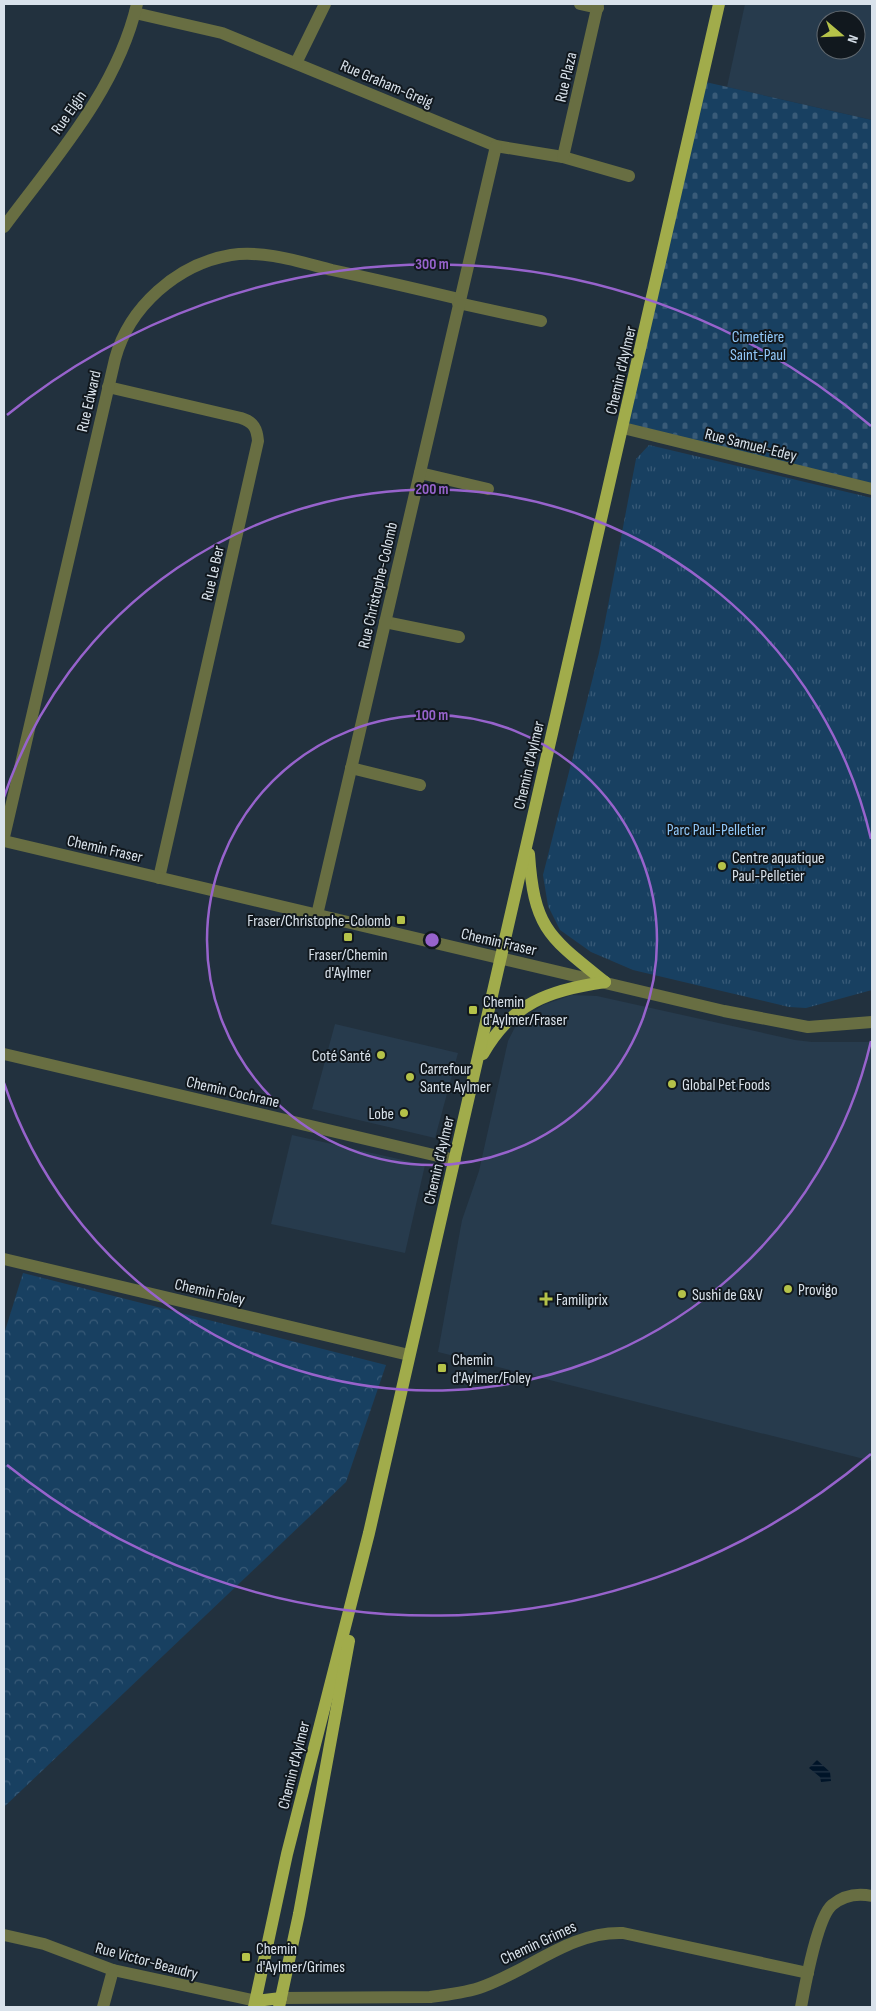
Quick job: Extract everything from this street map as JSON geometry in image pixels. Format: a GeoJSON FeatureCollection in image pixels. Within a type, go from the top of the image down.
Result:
{"type":"FeatureCollection","features":[{"type":"Feature","properties":{"kind":"main road","name":"Chemin d'Aylmer"},"geometry":{"type":"LineString","coordinates":[[255,2004],[287,1854],[369,1533],[719,4]]}},
{"type":"Feature","properties":{"kind":"main road"},"geometry":{"type":"LineString","coordinates":[[528,838],[533,894],[546,930],[568,953],[605,982]]}},
{"type":"Feature","properties":{"kind":"main road"},"geometry":{"type":"LineString","coordinates":[[476,1067],[492,1038],[503,1024],[528,1004],[560,990],[605,982]]}},
{"type":"Feature","properties":{"kind":"main road","name":"Chemin d'Aylmer"},"geometry":{"type":"LineString","coordinates":[[280,2003],[299,1914],[369,1533]]}},
{"type":"Feature","properties":{"kind":"main road"},"geometry":{"type":"LineString","coordinates":[[255,2004],[280,2003]]}},
{"type":"Feature","properties":{"kind":"street"},"geometry":{"type":"LineString","coordinates":[[296,63],[325,4]]}},
{"type":"Feature","properties":{"kind":"street"},"geometry":{"type":"LineString","coordinates":[[580,4],[598,6]]}},
{"type":"Feature","properties":{"kind":"street","name":"Rue Plaza"},"geometry":{"type":"LineString","coordinates":[[563,157],[598,6]]}},
{"type":"Feature","properties":{"kind":"street","name":"Rue Graham-Greig"},"geometry":{"type":"LineString","coordinates":[[136,8],[222,33],[496,146],[563,157],[629,176]]}},
{"type":"Feature","properties":{"kind":"street","name":"Rue Elgin"},"geometry":{"type":"LineString","coordinates":[[4,227],[100,95],[114,72],[136,8]]}},
{"type":"Feature","properties":{"kind":"street","name":"Rue Christophe-Colomb"},"geometry":{"type":"LineString","coordinates":[[317,915],[458,301],[496,146]]}},
{"type":"Feature","properties":{"kind":"street","name":"Rue Edward"},"geometry":{"type":"LineString","coordinates":[[4,837],[120,340],[137,312],[163,287],[197,266],[230,255],[274,257],[541,321]]}},
{"type":"Feature","properties":{"kind":"street","name":"Rue Le Ber"},"geometry":{"type":"LineString","coordinates":[[108,388],[250,420],[258,433],[256,451],[159,878]]}},
{"type":"Feature","properties":{"kind":"street","name":"Rue Samuel-Edey"},"geometry":{"type":"LineString","coordinates":[[623,428],[872,489]]}},
{"type":"Feature","properties":{"kind":"street"},"geometry":{"type":"LineString","coordinates":[[420,472],[488,489]]}},
{"type":"Feature","properties":{"kind":"street"},"geometry":{"type":"LineString","coordinates":[[385,622],[459,638]]}},
{"type":"Feature","properties":{"kind":"street"},"geometry":{"type":"LineString","coordinates":[[351,768],[420,784]]}},
{"type":"Feature","properties":{"kind":"street","name":"Chemin Fraser"},"geometry":{"type":"LineString","coordinates":[[4,841],[501,958],[792,1024],[822,1026],[872,1022]]}},
{"type":"Feature","properties":{"kind":"street","name":"Chemin Cochrane"},"geometry":{"type":"LineString","coordinates":[[4,1054],[455,1160]]}},
{"type":"Feature","properties":{"kind":"street","name":"Chemin Foley"},"geometry":{"type":"LineString","coordinates":[[4,1259],[410,1355]]}},
{"type":"Feature","properties":{"kind":"street"},"geometry":{"type":"LineString","coordinates":[[801,2007],[808,1973],[823,1920],[831,1906],[845,1896],[864,1894],[872,1896]]}},
{"type":"Feature","properties":{"kind":"street","name":"Chemin Grimes"},"geometry":{"type":"LineString","coordinates":[[280,2003],[430,1997],[454,1994],[480,1988],[582,1938],[604,1932],[623,1933],[808,1973]]}},
{"type":"Feature","properties":{"kind":"street","name":"Rue Victor-Beaudry"},"geometry":{"type":"LineString","coordinates":[[4,1935],[44,1944],[112,1970],[255,2004]]}},
{"type":"Feature","properties":{"kind":"street"},"geometry":{"type":"LineString","coordinates":[[103,2007],[112,1970]]}},
{"type":"Feature","properties":{"kind":"shaded area"},"geometry":{"type":"Polygon","coordinates":[[[745,4],[872,4],[872,120],[727,87],[745,4]]]}},
{"type":"Feature","properties":{"kind":"shaded area"},"geometry":{"type":"Polygon","coordinates":[[[572,995],[597,996],[795,1040],[812,1042],[872,1042],[872,1461],[438,1352],[462,1220],[479,1171],[508,1041],[515,1027],[524,1018],[543,1005],[572,995]]]}},
{"type":"Feature","properties":{"kind":"shaded area"},"geometry":{"type":"Polygon","coordinates":[[[335,1024],[458,1053],[435,1138],[312,1109],[335,1024]]]}},
{"type":"Feature","properties":{"kind":"shaded area"},"geometry":{"type":"Polygon","coordinates":[[[292,1135],[425,1165],[405,1253],[271,1224],[292,1135]]]}},
{"type":"Feature","properties":{"kind":"shaded area"},"geometry":{"type":"Polygon","coordinates":[[[817,1760],[830,1772],[831,1781],[821,1782],[820,1777],[809,1768],[817,1760]]]}},
{"type":"Feature","properties":{"kind":"green space","name":"Cimetière Saint-Paul"},"geometry":{"type":"Polygon","coordinates":[[[701,81],[872,120],[872,489],[623,428],[701,81]]]}},
{"type":"Feature","properties":{"kind":"green space","name":"Parc Paul-Pelletier"},"geometry":{"type":"Polygon","coordinates":[[[649,445],[872,498],[872,990],[806,1008],[789,1007],[633,970],[591,952],[560,930],[548,906],[543,875],[599,653],[636,459],[649,445]]]}},
{"type":"Feature","properties":{"kind":"green space"},"geometry":{"type":"Polygon","coordinates":[[[23,1273],[386,1365],[346,1482],[4,1807],[4,1334],[23,1273]]]}},
{"type":"Feature","properties":{"kind":"place","name":"Centre aquatique Paul-Pelletier"},"geometry":{"type":"Point","coordinates":[722,866]}},
{"type":"Feature","properties":{"kind":"place","name":"Fraser/Christophe-Colomb"},"geometry":{"type":"Point","coordinates":[401,920]}},
{"type":"Feature","properties":{"kind":"place","name":"Fraser/Chemin d'Aylmer"},"geometry":{"type":"Point","coordinates":[348,937]}},
{"type":"Feature","properties":{"kind":"place","name":"Chemin d'Aylmer/Fraser"},"geometry":{"type":"Point","coordinates":[473,1010]}},
{"type":"Feature","properties":{"kind":"place","name":"Coté Santé"},"geometry":{"type":"Point","coordinates":[381,1055]}},
{"type":"Feature","properties":{"kind":"place","name":"Carrefour Sante Aylmer"},"geometry":{"type":"Point","coordinates":[410,1077]}},
{"type":"Feature","properties":{"kind":"place","name":"Global Pet Foods"},"geometry":{"type":"Point","coordinates":[672,1084]}},
{"type":"Feature","properties":{"kind":"place","name":"Lobe"},"geometry":{"type":"Point","coordinates":[404,1113]}},
{"type":"Feature","properties":{"kind":"place","name":"Provigo"},"geometry":{"type":"Point","coordinates":[788,1289]}},
{"type":"Feature","properties":{"kind":"place","name":"Sushi de G&V"},"geometry":{"type":"Point","coordinates":[682,1294]}},
{"type":"Feature","properties":{"kind":"place","name":"Familiprix"},"geometry":{"type":"Point","coordinates":[546,1299]}},
{"type":"Feature","properties":{"kind":"place","name":"Chemin d'Aylmer/Foley"},"geometry":{"type":"Point","coordinates":[442,1368]}},
{"type":"Feature","properties":{"kind":"place","name":"Chemin d'Aylmer/Grimes"},"geometry":{"type":"Point","coordinates":[246,1957]}}]}
